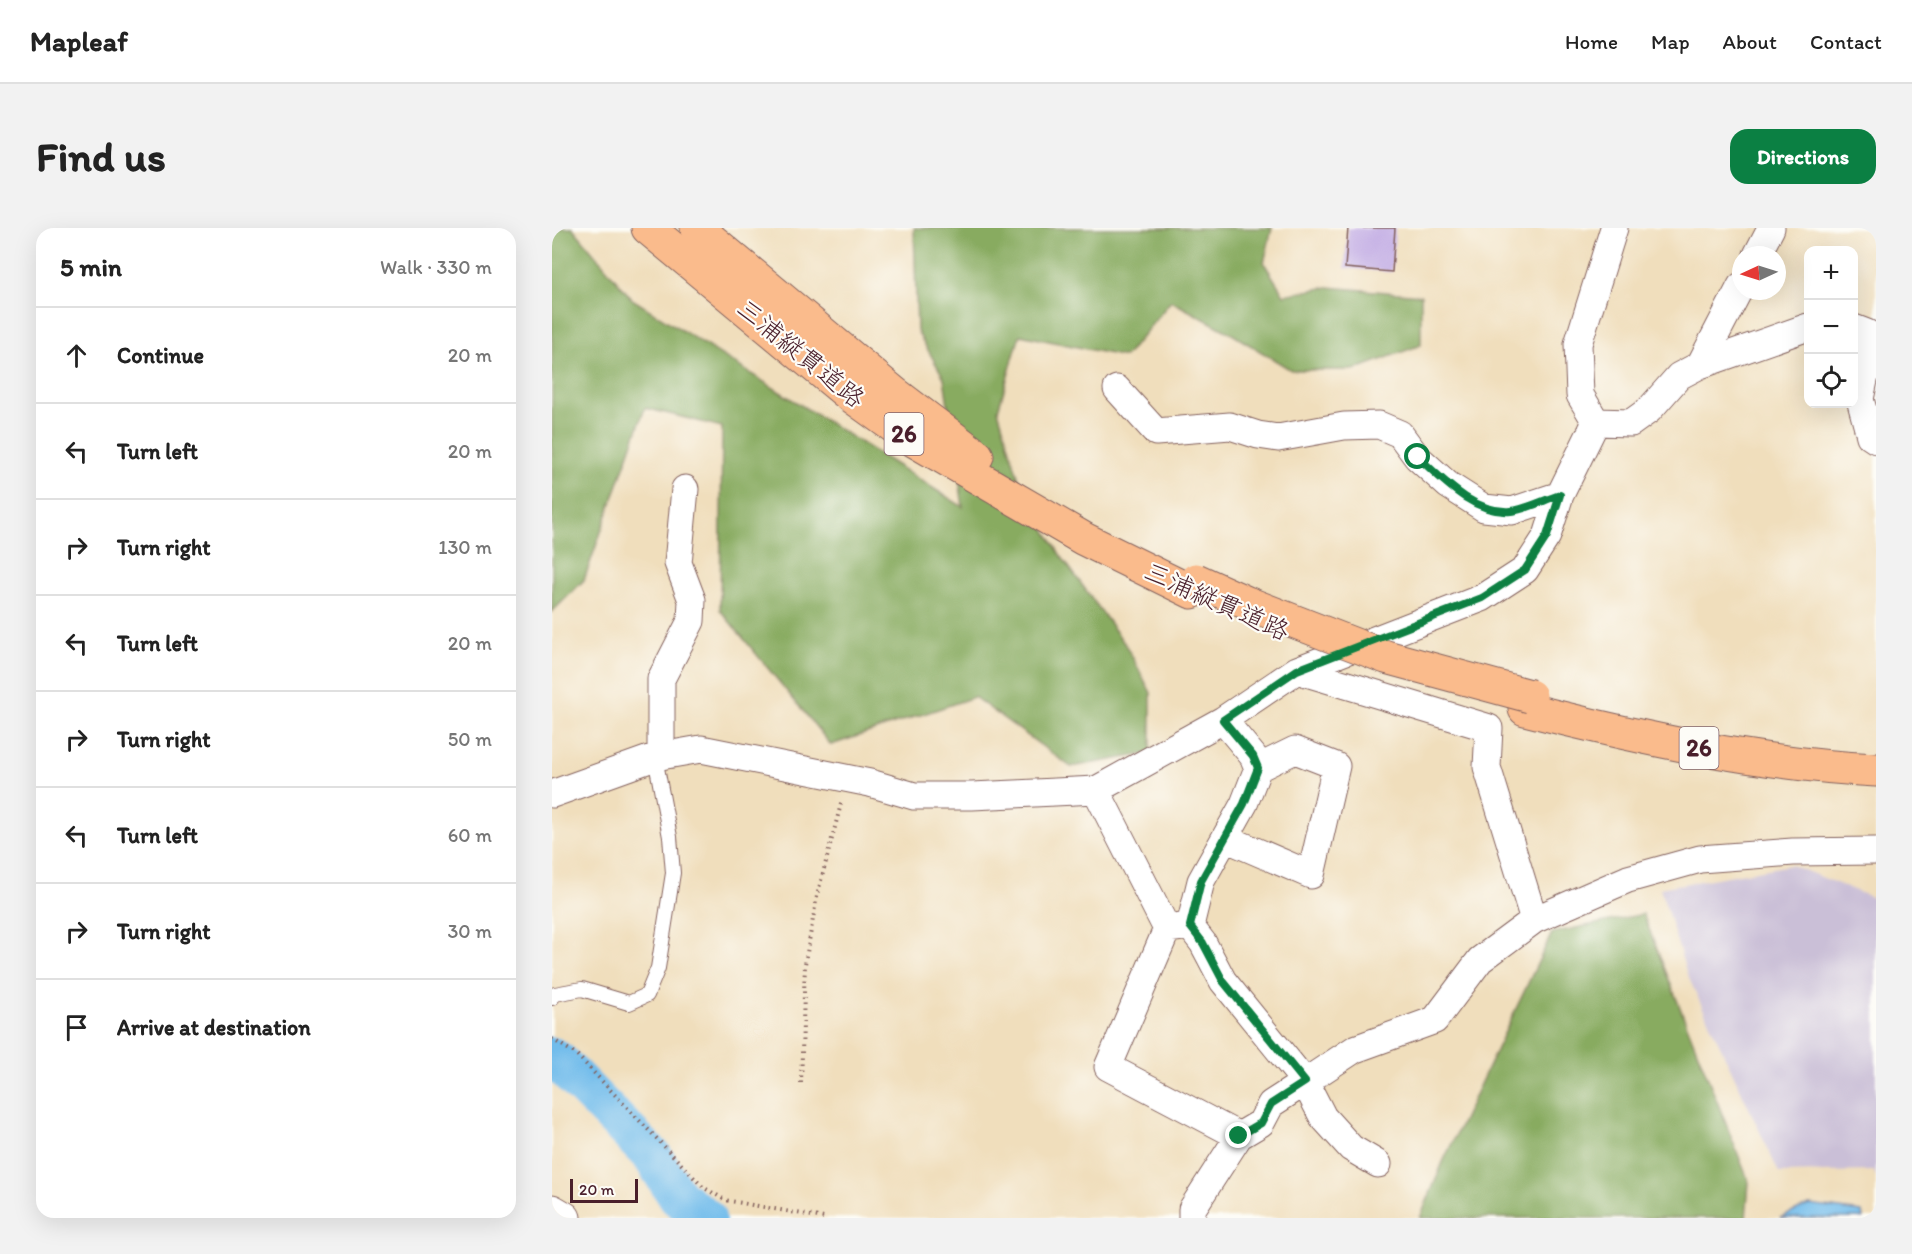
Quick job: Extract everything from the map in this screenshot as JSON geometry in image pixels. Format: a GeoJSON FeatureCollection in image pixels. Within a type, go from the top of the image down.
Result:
{"type":"FeatureCollection","features":[{"type":"Feature","properties":{"kind":"highway","name":"三浦縦貫道路"},"geometry":{"type":"LineString","coordinates":[[648,228],[846,392],[910,438],[1084,538],[1194,586]]}},
{"type":"Feature","properties":{"kind":"highway","name":"三浦縦貫道路"},"geometry":{"type":"LineString","coordinates":[[697,228],[894,393],[1013,481],[1091,529],[1251,619],[1337,653],[1426,682],[1687,732],[1825,752],[1876,755]]}},
{"type":"Feature","properties":{"kind":"highway","name":"三浦縦貫道路"},"geometry":{"type":"LineString","coordinates":[[1528,703],[1604,728],[1757,758],[1828,768],[1876,770]]}},
{"type":"Feature","properties":{"kind":"street"},"geometry":{"type":"LineString","coordinates":[[1596,422],[1580,395],[1578,344],[1614,228]]}},
{"type":"Feature","properties":{"kind":"street"},"geometry":{"type":"LineString","coordinates":[[1762,246],[1771,228]]}},
{"type":"Feature","properties":{"kind":"street"},"geometry":{"type":"LineString","coordinates":[[1700,365],[1734,300]]}},
{"type":"Feature","properties":{"kind":"street"},"geometry":{"type":"LineString","coordinates":[[1596,422],[1631,423],[1649,410],[1679,376],[1700,365],[1804,329]]}},
{"type":"Feature","properties":{"kind":"street"},"geometry":{"type":"LineString","coordinates":[[1858,330],[1867,333],[1869,357],[1860,399],[1870,436],[1876,440]]}},
{"type":"Feature","properties":{"kind":"street"},"geometry":{"type":"LineString","coordinates":[[1118,389],[1156,432],[1230,426],[1258,435],[1278,438],[1344,426],[1379,425],[1400,434],[1418,457],[1448,485],[1484,508],[1512,511],[1560,495]]}},
{"type":"Feature","properties":{"kind":"street"},"geometry":{"type":"LineString","coordinates":[[552,794],[658,756],[701,749],[870,783],[914,796],[972,796],[1096,790],[1223,720],[1297,670],[1482,598],[1525,570],[1547,536],[1560,495],[1596,422]]}},
{"type":"Feature","properties":{"kind":"street"},"geometry":{"type":"LineString","coordinates":[[658,756],[661,679],[691,621],[692,600],[678,563],[685,489]]}},
{"type":"Feature","properties":{"kind":"street"},"geometry":{"type":"LineString","coordinates":[[1297,670],[1489,728],[1487,767],[1534,920]]}},
{"type":"Feature","properties":{"kind":"street"},"geometry":{"type":"LineString","coordinates":[[1223,720],[1253,756],[1258,768]]}},
{"type":"Feature","properties":{"kind":"street"},"geometry":{"type":"LineString","coordinates":[[1225,838],[1311,875],[1336,766],[1295,750],[1258,768],[1244,804],[1225,838],[1201,881],[1108,1067],[1239,1136]]}},
{"type":"Feature","properties":{"kind":"street"},"geometry":{"type":"LineString","coordinates":[[1096,790],[1179,927],[1203,943],[1223,981],[1305,1082],[1323,1117],[1351,1148],[1378,1164]]}},
{"type":"Feature","properties":{"kind":"street"},"geometry":{"type":"LineString","coordinates":[[1192,1218],[1192,1209],[1239,1136],[1261,1123],[1271,1104],[1355,1049],[1435,1020],[1480,960],[1534,920],[1628,879],[1700,859],[1793,852],[1876,851]]}},
{"type":"Feature","properties":{"kind":"street"},"geometry":{"type":"LineString","coordinates":[[552,1211],[564,1218]]}},
{"type":"Feature","properties":{"kind":"lane"},"geometry":{"type":"LineString","coordinates":[[552,998],[555,994],[582,989],[629,1003],[647,995],[658,968],[673,873],[658,756]]}},
{"type":"Feature","properties":{"kind":"path"},"geometry":{"type":"LineString","coordinates":[[801,1083],[805,964],[817,896],[847,778]]}},
{"type":"Feature","properties":{"kind":"path"},"geometry":{"type":"LineString","coordinates":[[552,1039],[576,1054],[703,1187],[725,1200],[824,1218]]}},
{"type":"Feature","properties":{"kind":"shaded area"},"geometry":{"type":"Polygon","coordinates":[[[1791,865],[1876,899],[1876,1178],[1874,1171],[1779,1173],[1687,974],[1660,888],[1791,865]]]}},
{"type":"Feature","properties":{"kind":"green space"},"geometry":{"type":"Polygon","coordinates":[[[552,228],[573,228],[632,299],[963,507],[944,378],[917,331],[914,228],[1272,228],[1264,263],[1284,295],[1328,287],[1421,295],[1421,345],[1354,370],[1291,370],[1171,301],[1125,357],[1020,335],[998,410],[1022,490],[1061,556],[1127,647],[1151,693],[1151,753],[1071,767],[974,697],[831,745],[720,610],[722,427],[645,408],[584,580],[552,612],[552,228]]]}},
{"type":"Feature","properties":{"kind":"green space"},"geometry":{"type":"Polygon","coordinates":[[[1643,914],[1749,1182],[1746,1218],[1420,1218],[1443,1162],[1552,933],[1643,914]]]}},
{"type":"Feature","properties":{"kind":"water"},"geometry":{"type":"Polygon","coordinates":[[[1809,1205],[1862,1212],[1863,1218],[1780,1218],[1809,1205]]]}},
{"type":"Feature","properties":{"kind":"building"},"geometry":{"type":"Polygon","coordinates":[[[1348,228],[1395,228],[1392,272],[1345,268],[1348,228]]]}},
{"type":"Feature","properties":{"kind":"waterway"},"geometry":{"type":"LineString","coordinates":[[552,1057],[652,1156],[678,1197],[706,1218]]}},
{"type":"Feature","properties":{"kind":"route"},"geometry":{"type":"LineString","coordinates":[[1239,1136],[1261,1123],[1271,1104],[1305,1082],[1223,981],[1203,943],[1190,926],[1201,881],[1244,804],[1258,768],[1253,756],[1223,720],[1297,670],[1482,598],[1525,570],[1547,536],[1560,495],[1512,511],[1484,508],[1448,485],[1418,457]]}}]}
